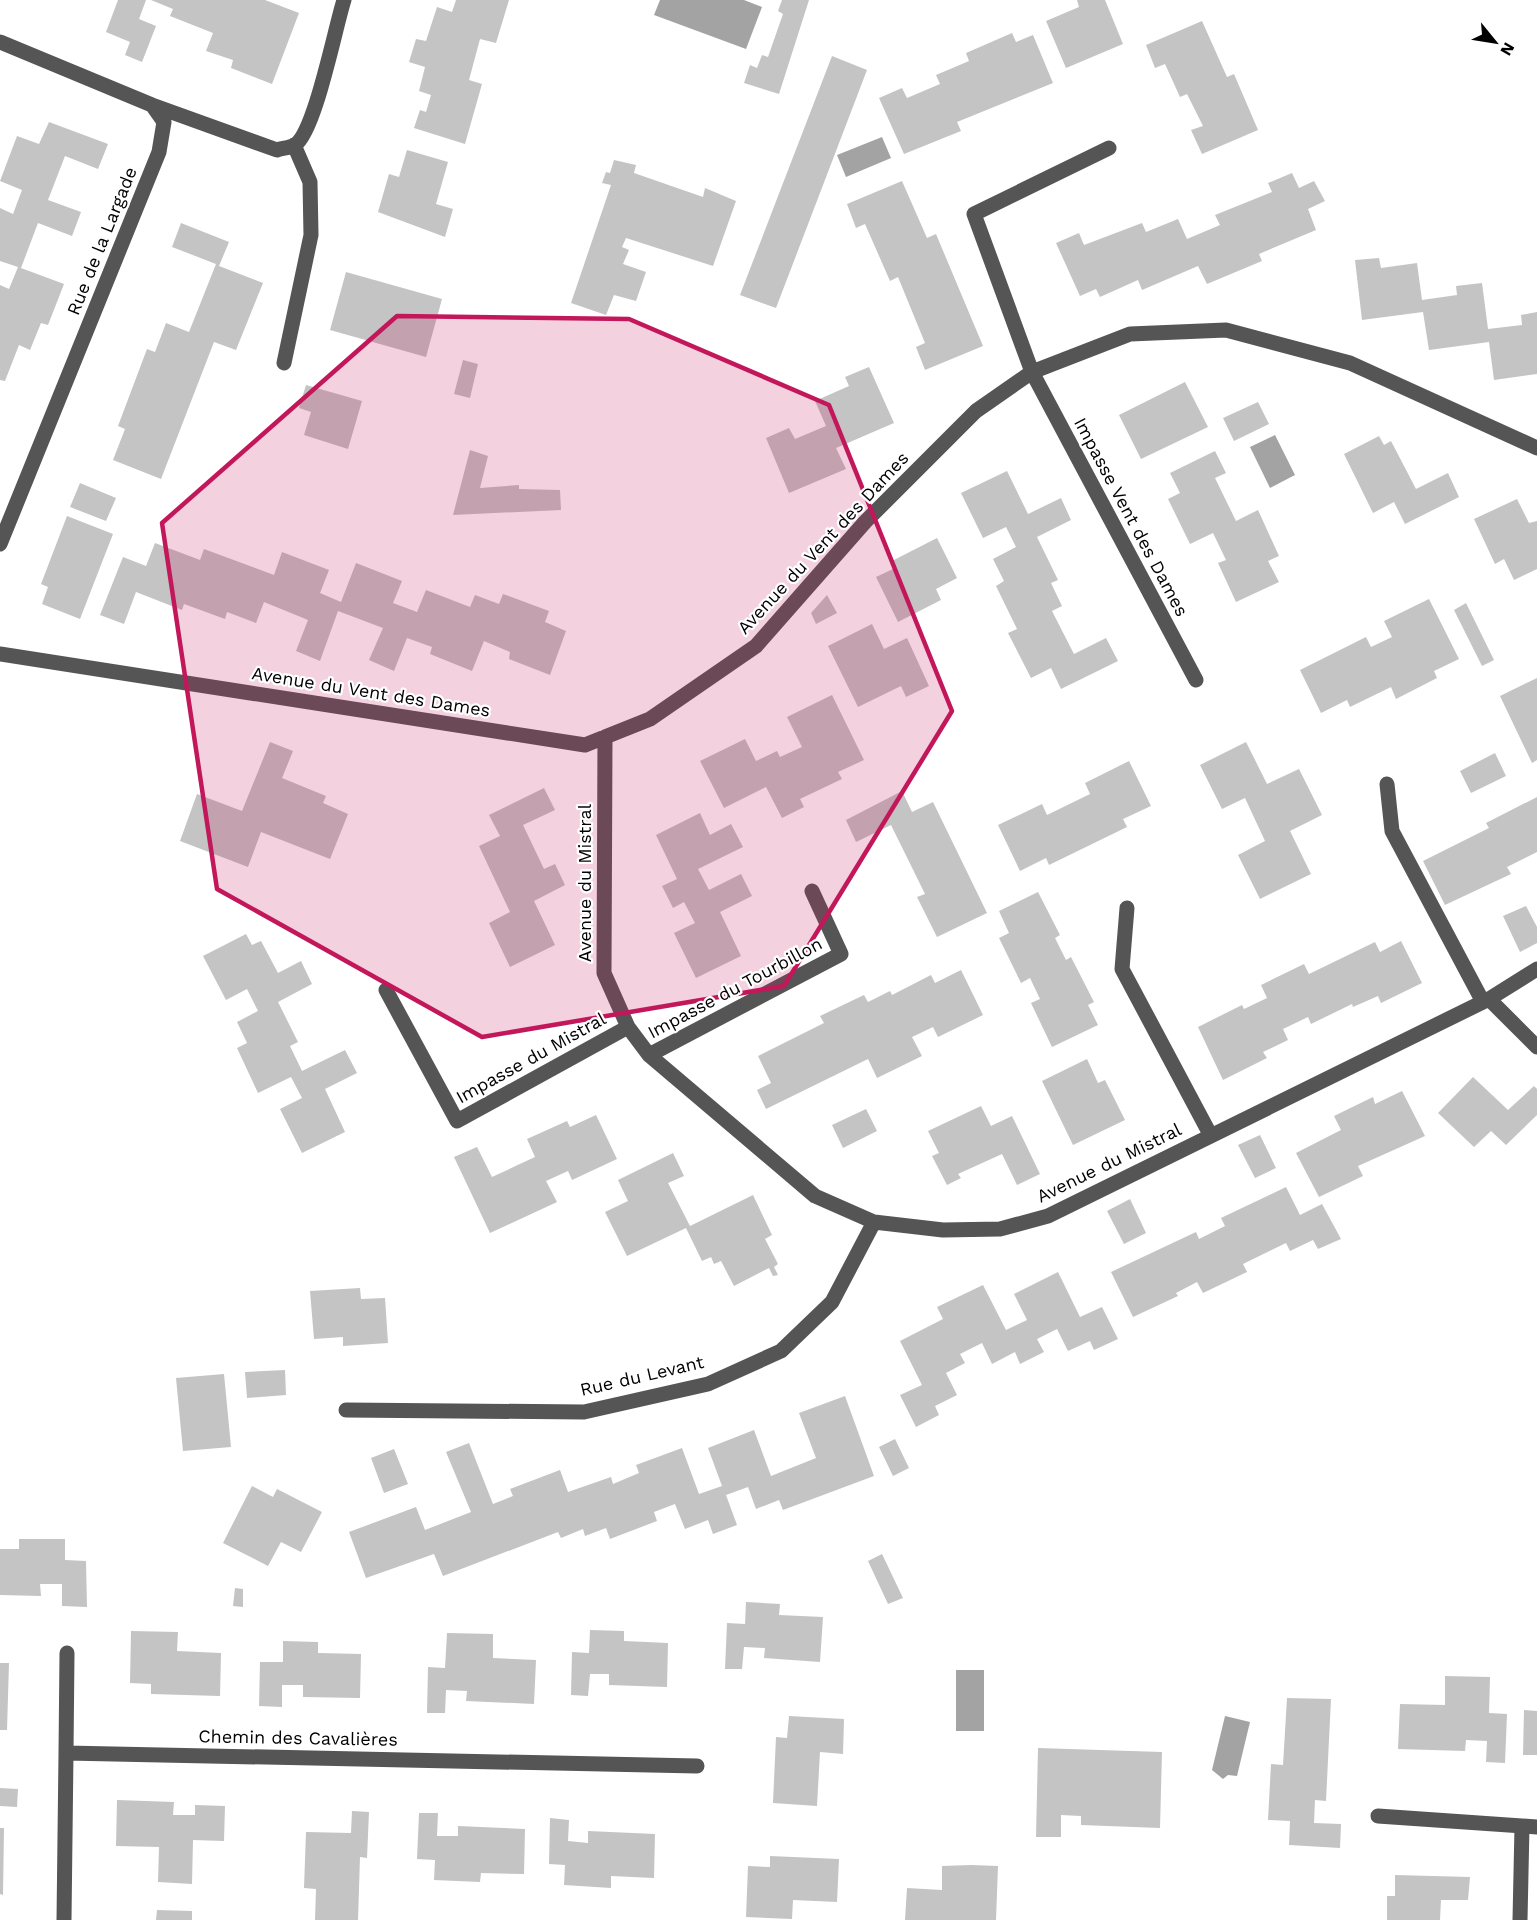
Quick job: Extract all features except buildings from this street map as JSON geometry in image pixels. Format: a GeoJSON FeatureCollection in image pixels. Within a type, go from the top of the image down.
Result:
{"type":"FeatureCollection","features":[{"type":"Feature","properties":{"kind":"street"},"geometry":{"type":"LineString","coordinates":[[0,42],[152,105],[277,150],[294,145],[305,134],[316,104],[344,0]]}},
{"type":"Feature","properties":{"kind":"street","name":"Rue de la Largade"},"geometry":{"type":"LineString","coordinates":[[0,544],[159,152],[164,122],[152,105]]}},
{"type":"Feature","properties":{"kind":"street"},"geometry":{"type":"LineString","coordinates":[[284,363],[311,235],[310,182],[294,145]]}},
{"type":"Feature","properties":{"kind":"street","name":"Impasse Vent des Dames"},"geometry":{"type":"LineString","coordinates":[[1109,148],[974,214],[1032,372],[1196,680]]}},
{"type":"Feature","properties":{"kind":"street","name":"Avenue du Vent des Dames"},"geometry":{"type":"LineString","coordinates":[[0,654],[585,745],[650,719],[756,646],[865,522],[976,411],[1032,372],[1130,334],[1226,330],[1350,363],[1537,448]]}},
{"type":"Feature","properties":{"kind":"street","name":"Avenue du Mistral"},"geometry":{"type":"LineString","coordinates":[[605,737],[604,973],[628,1027],[649,1055],[814,1196],[874,1222],[943,1230],[999,1229],[1048,1216],[1486,1000],[1537,969]]}},
{"type":"Feature","properties":{"kind":"street"},"geometry":{"type":"LineString","coordinates":[[1387,784],[1392,831],[1486,1000],[1537,1047]]}},
{"type":"Feature","properties":{"kind":"street","name":"Impasse du Tourbillon"},"geometry":{"type":"LineString","coordinates":[[649,1055],[841,954],[812,891]]}},
{"type":"Feature","properties":{"kind":"street"},"geometry":{"type":"LineString","coordinates":[[1127,908],[1122,969],[1211,1136]]}},
{"type":"Feature","properties":{"kind":"street","name":"Impasse du Mistral"},"geometry":{"type":"LineString","coordinates":[[386,990],[457,1121],[628,1027]]}},
{"type":"Feature","properties":{"kind":"street","name":"Rue du Levant"},"geometry":{"type":"LineString","coordinates":[[346,1410],[584,1412],[708,1384],[781,1351],[832,1302],[874,1222]]}},
{"type":"Feature","properties":{"kind":"street"},"geometry":{"type":"LineString","coordinates":[[64,1920],[67,1653]]}},
{"type":"Feature","properties":{"kind":"street","name":"Chemin des Cavalières"},"geometry":{"type":"LineString","coordinates":[[66,1753],[697,1766]]}},
{"type":"Feature","properties":{"kind":"street"},"geometry":{"type":"LineString","coordinates":[[1378,1816],[1530,1827],[1520,1920]]}},
{"type":"Feature","properties":{"kind":"highlighted area"},"geometry":{"type":"Polygon","coordinates":[[[397,316],[629,319],[829,405],[952,711],[784,986],[482,1037],[217,889],[162,523],[397,316]]]}},
{"type":"Feature","properties":{"kind":"shaded area"},"geometry":{"type":"Polygon","coordinates":[[[660,0],[744,0],[762,7],[746,49],[654,15],[660,0]]]}},
{"type":"Feature","properties":{"kind":"shaded area"},"geometry":{"type":"Polygon","coordinates":[[[882,137],[891,158],[846,177],[837,155],[882,137]]]}},
{"type":"Feature","properties":{"kind":"shaded area"},"geometry":{"type":"Polygon","coordinates":[[[1275,435],[1295,475],[1270,488],[1250,447],[1275,435]]]}},
{"type":"Feature","properties":{"kind":"shaded area"},"geometry":{"type":"Polygon","coordinates":[[[956,1670],[984,1670],[984,1731],[956,1731],[956,1670]]]}},
{"type":"Feature","properties":{"kind":"shaded area"},"geometry":{"type":"Polygon","coordinates":[[[1225,1716],[1250,1722],[1237,1776],[1228,1775],[1223,1779],[1212,1770],[1225,1716]]]}}]}
